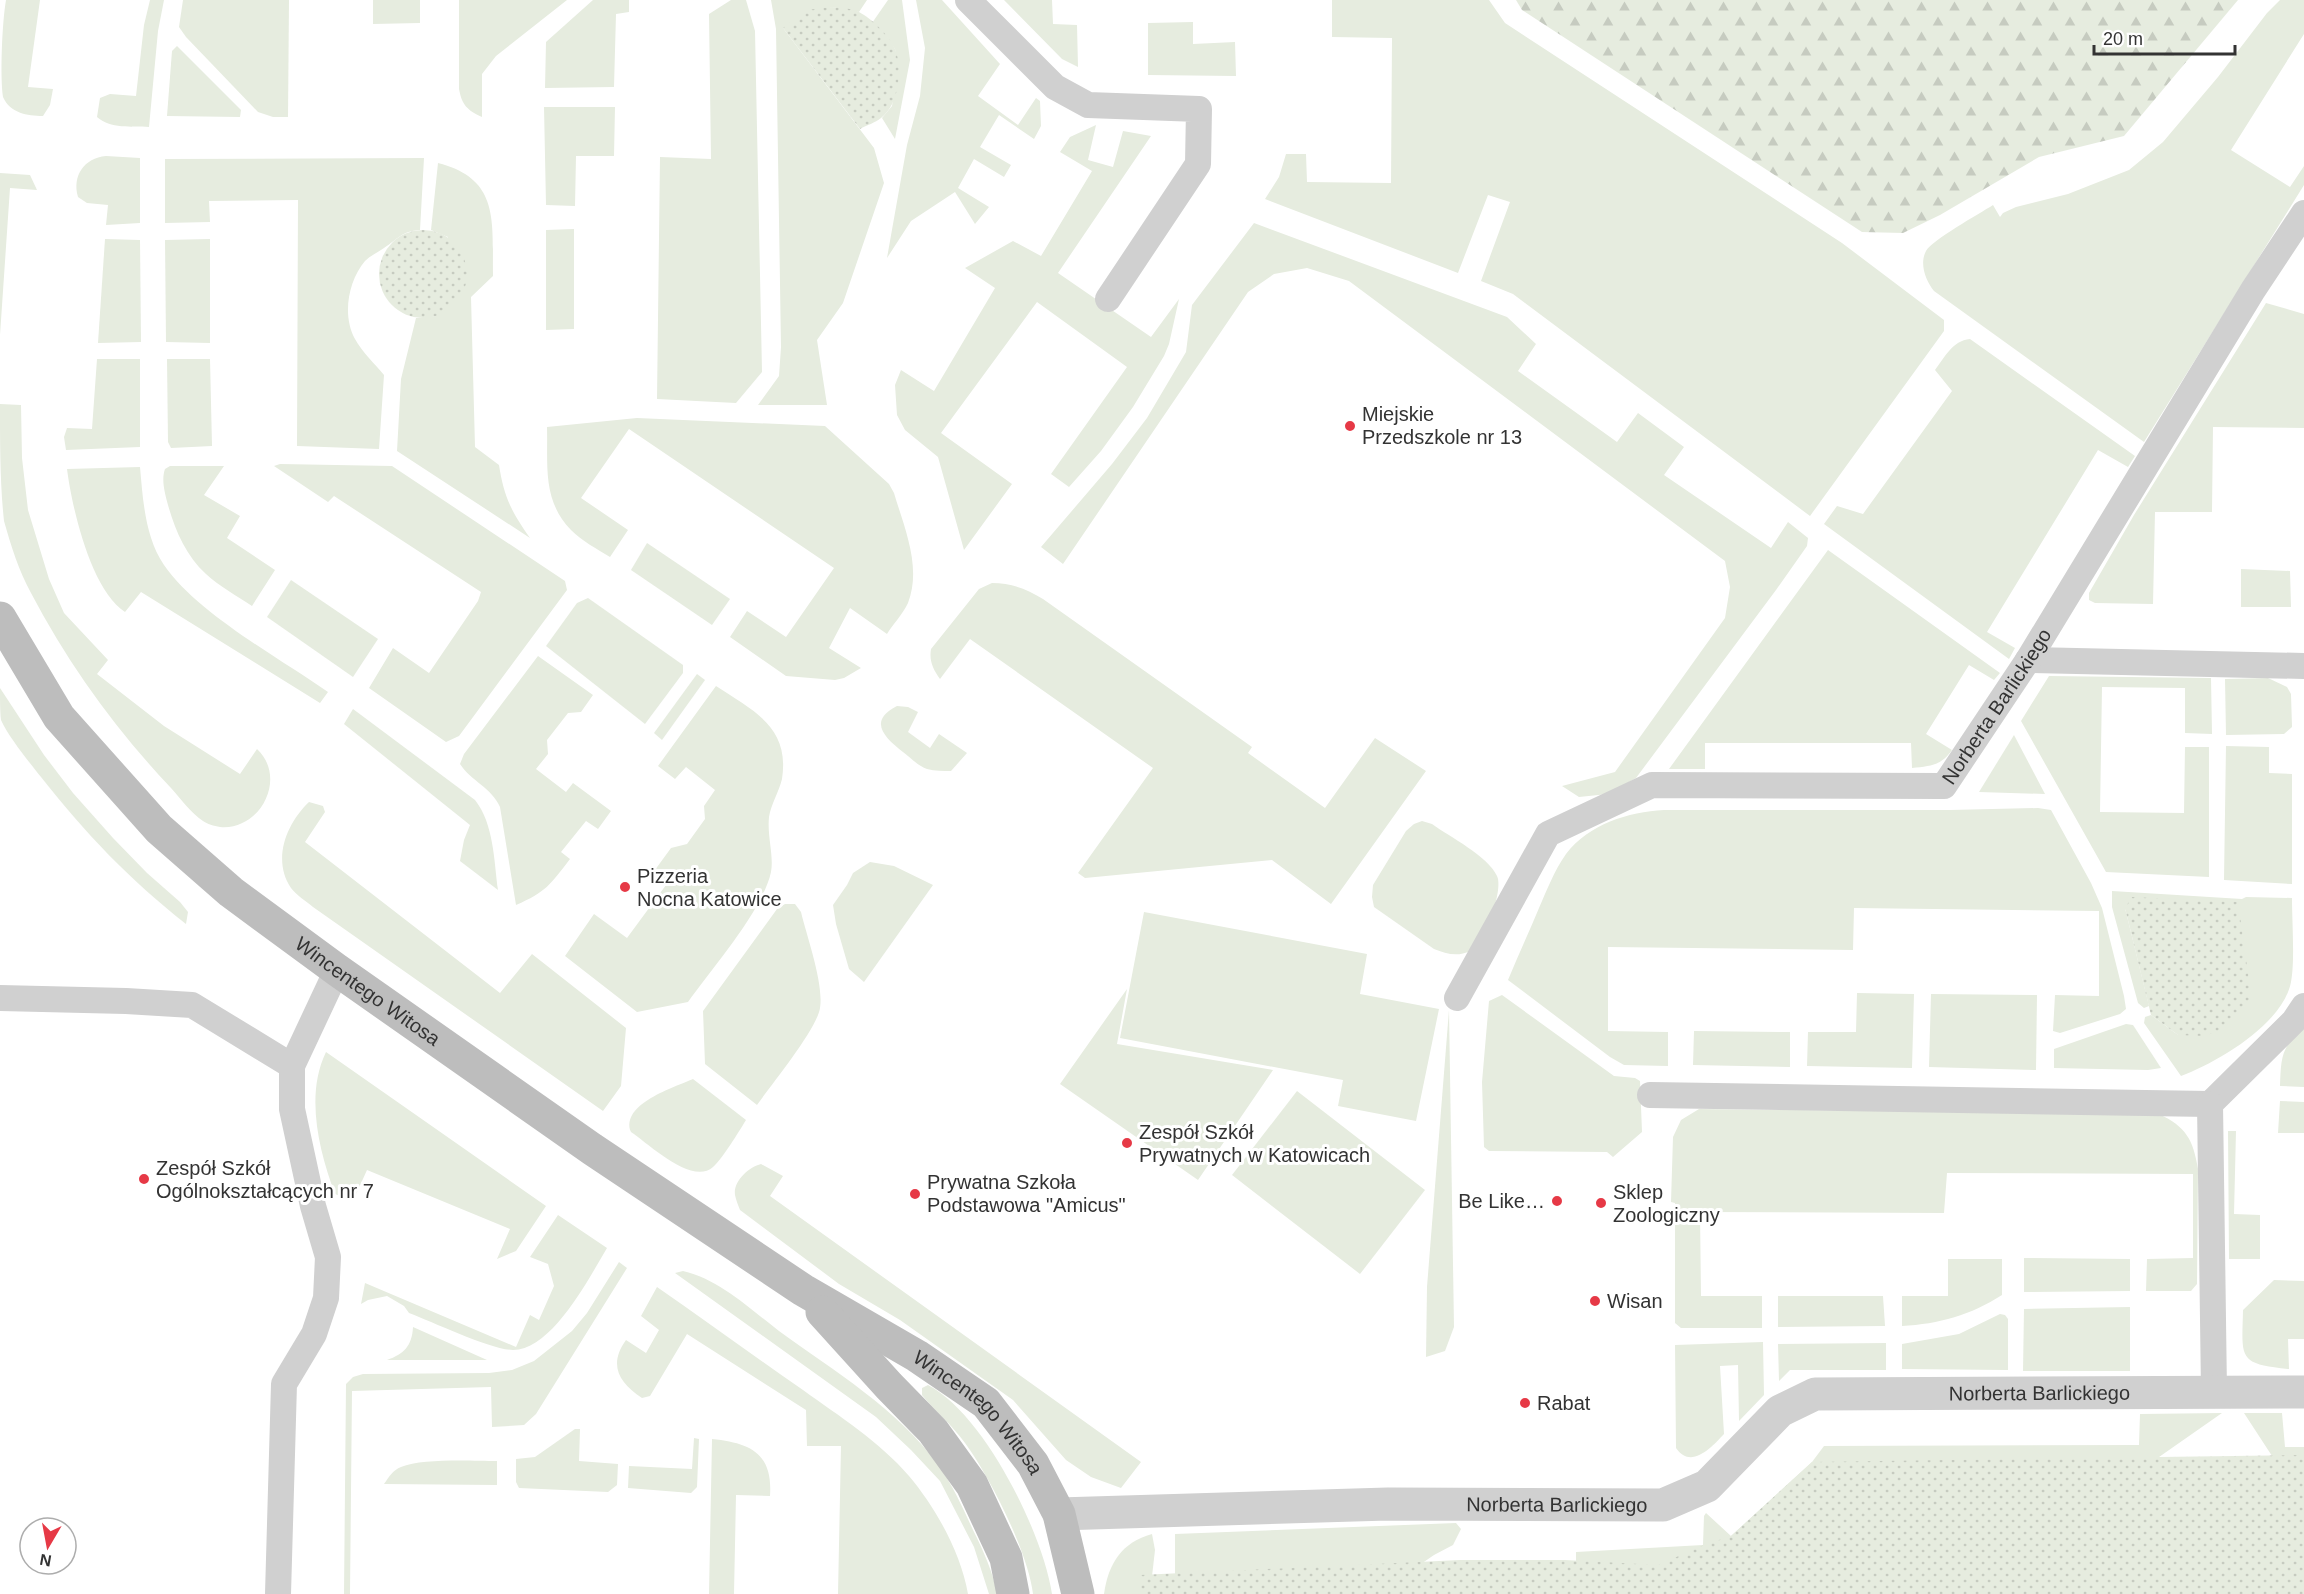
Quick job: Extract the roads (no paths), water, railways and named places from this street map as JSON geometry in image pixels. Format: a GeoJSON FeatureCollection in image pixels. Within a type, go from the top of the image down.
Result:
{"type":"FeatureCollection","features":[{"type":"Feature","properties":{"kind":"street","name":"Wincentego Witosa"},"geometry":{"type":"LineString","coordinates":[[0,618],[59,717],[159,829],[231,892],[337,970],[592,1149],[803,1290],[917,1356],[986,1403],[1033,1464],[1059,1514],[1078,1594]]}},
{"type":"Feature","properties":{"kind":"street","name":"Wincentego Witosa"},"geometry":{"type":"LineString","coordinates":[[803,1290],[888,1386],[933,1431],[972,1485],[1006,1557],[1013,1594]]}},
{"type":"Feature","properties":{"kind":"street","name":"Norberta Barlickiego"},"geometry":{"type":"LineString","coordinates":[[1059,1514],[1388,1504],[1663,1505],[1707,1486],[1780,1411],[1815,1394],[2304,1392]]}},
{"type":"Feature","properties":{"kind":"lane"},"geometry":{"type":"LineString","coordinates":[[968,0],[1055,87],[1088,105],[1199,109],[1198,164],[1108,299]]}},
{"type":"Feature","properties":{"kind":"lane","name":"Norberta Barlickiego"},"geometry":{"type":"LineString","coordinates":[[1457,998],[1548,834],[1652,785],[1944,786],[2028,660],[2253,290],[2304,213]]}},
{"type":"Feature","properties":{"kind":"lane"},"geometry":{"type":"LineString","coordinates":[[2028,660],[2304,666]]}},
{"type":"Feature","properties":{"kind":"lane"},"geometry":{"type":"LineString","coordinates":[[278,1594],[284,1383],[314,1334],[326,1298],[328,1257],[313,1206],[292,1109],[292,1066],[337,970]]}},
{"type":"Feature","properties":{"kind":"lane"},"geometry":{"type":"LineString","coordinates":[[0,998],[192,1005],[292,1066]]}},
{"type":"Feature","properties":{"kind":"lane"},"geometry":{"type":"LineString","coordinates":[[1650,1095],[2210,1104],[2294,1021],[2304,1006]]}},
{"type":"Feature","properties":{"kind":"lane"},"geometry":{"type":"LineString","coordinates":[[2210,1104],[2214,1391]]}},
{"type":"Feature","properties":{"kind":"place","name":"Miejskie Przedszkole nr 13"},"geometry":{"type":"Point","coordinates":[1350,426]}},
{"type":"Feature","properties":{"kind":"place","name":"Pizzeria Nocna Katowice"},"geometry":{"type":"Point","coordinates":[625,887]}},
{"type":"Feature","properties":{"kind":"place","name":"Zespół Szkół Prywatnych w Katowicach"},"geometry":{"type":"Point","coordinates":[1127,1143]}},
{"type":"Feature","properties":{"kind":"place","name":"Zespół Szkół Ogólnokształcących nr 7"},"geometry":{"type":"Point","coordinates":[144,1179]}},
{"type":"Feature","properties":{"kind":"place","name":"Prywatna Szkoła Podstawowa \"Amicus\""},"geometry":{"type":"Point","coordinates":[915,1194]}},
{"type":"Feature","properties":{"kind":"place","name":"Be Like…"},"geometry":{"type":"Point","coordinates":[1557,1201]}},
{"type":"Feature","properties":{"kind":"place","name":"Sklep Zoologiczny"},"geometry":{"type":"Point","coordinates":[1601,1203]}},
{"type":"Feature","properties":{"kind":"place","name":"Wisan"},"geometry":{"type":"Point","coordinates":[1595,1301]}},
{"type":"Feature","properties":{"kind":"place","name":"Rabat"},"geometry":{"type":"Point","coordinates":[1525,1403]}}]}
